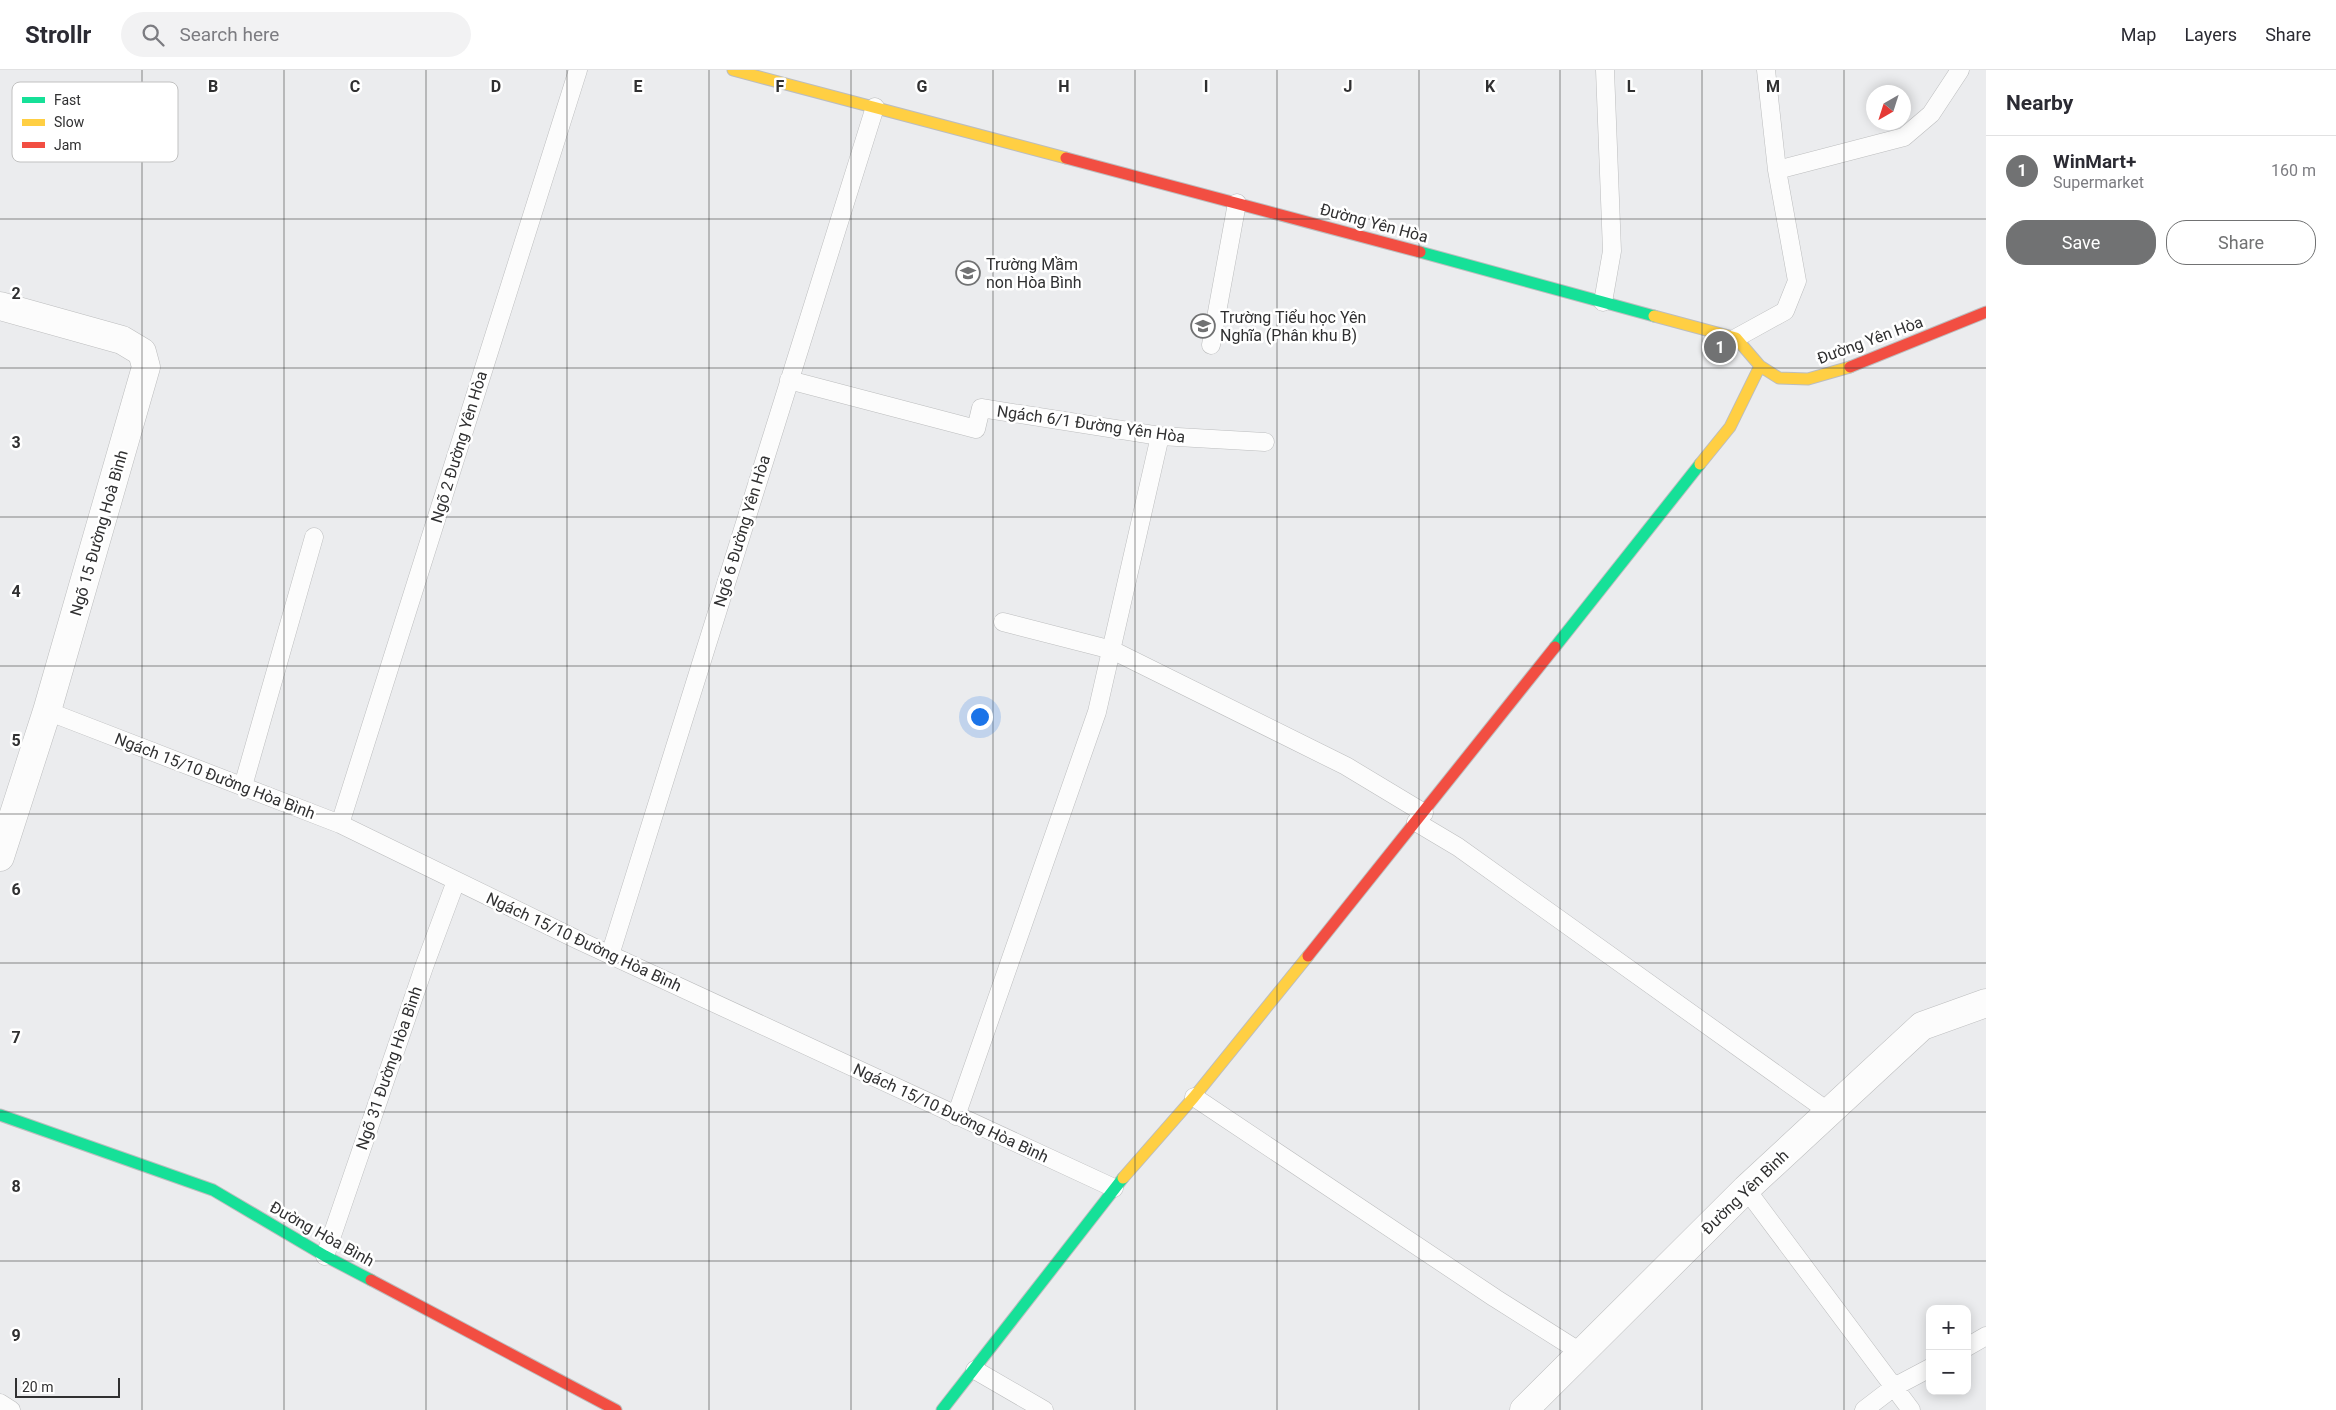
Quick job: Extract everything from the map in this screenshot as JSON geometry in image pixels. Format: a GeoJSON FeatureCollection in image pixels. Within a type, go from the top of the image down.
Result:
{"type":"FeatureCollection","features":[{"type":"Feature","properties":{"kind":"street","name":"Đường Yên Hòa"},"geometry":{"type":"LineString","coordinates":[[733,70],[1237,203],[1736,338],[1760,366],[1779,378],[1808,379],[1858,364],[1986,312]]}},
{"type":"Feature","properties":{"kind":"street","name":"Ngõ 15 Đường Hoà Bình"},"geometry":{"type":"LineString","coordinates":[[0,306],[122,340],[142,352],[146,367],[47,711],[0,857]]}},
{"type":"Feature","properties":{"kind":"street"},"geometry":{"type":"LineString","coordinates":[[942,1410],[975,1370],[1114,1188],[1194,1097],[1420,818],[1730,427],[1760,366]]}},
{"type":"Feature","properties":{"kind":"street","name":"Đường Yên Bình"},"geometry":{"type":"LineString","coordinates":[[1524,1410],[1746,1189],[1922,1026],[1986,1003]]}},
{"type":"Feature","properties":{"kind":"street","name":"Đường Hòa Bình"},"geometry":{"type":"LineString","coordinates":[[0,1115],[213,1190],[325,1256],[616,1410]]}},
{"type":"Feature","properties":{"kind":"lane","name":"Ngõ 2 Đường Yên Hòa"},"geometry":{"type":"LineString","coordinates":[[340,824],[578,70]]}},
{"type":"Feature","properties":{"kind":"lane"},"geometry":{"type":"LineString","coordinates":[[1604,302],[1612,251],[1605,70]]}},
{"type":"Feature","properties":{"kind":"lane"},"geometry":{"type":"LineString","coordinates":[[1736,338],[1785,311],[1797,281],[1778,170],[1766,70]]}},
{"type":"Feature","properties":{"kind":"lane"},"geometry":{"type":"LineString","coordinates":[[1778,170],[1904,137],[1931,114],[1960,70]]}},
{"type":"Feature","properties":{"kind":"lane","name":"Ngõ 6 Đường Yên Hòa"},"geometry":{"type":"LineString","coordinates":[[610,954],[875,107]]}},
{"type":"Feature","properties":{"kind":"lane"},"geometry":{"type":"LineString","coordinates":[[1211,345],[1237,203]]}},
{"type":"Feature","properties":{"kind":"lane","name":"Ngách 6/1 Đường Yên Hòa"},"geometry":{"type":"LineString","coordinates":[[789,380],[976,429],[981,408],[1160,436],[1265,442]]}},
{"type":"Feature","properties":{"kind":"lane"},"geometry":{"type":"LineString","coordinates":[[956,1116],[1097,712],[1160,436]]}},
{"type":"Feature","properties":{"kind":"lane"},"geometry":{"type":"LineString","coordinates":[[243,786],[314,537]]}},
{"type":"Feature","properties":{"kind":"lane"},"geometry":{"type":"LineString","coordinates":[[1002,622],[1112,650],[1346,766],[1829,1112]]}},
{"type":"Feature","properties":{"kind":"lane","name":"Ngách 15/10 Đường Hòa Bình"},"geometry":{"type":"LineString","coordinates":[[47,711],[340,824],[610,954],[1114,1188]]}},
{"type":"Feature","properties":{"kind":"lane","name":"Ngõ 31 Đường Hòa Bình"},"geometry":{"type":"LineString","coordinates":[[325,1256],[424,967],[456,880]]}},
{"type":"Feature","properties":{"kind":"lane"},"geometry":{"type":"LineString","coordinates":[[1194,1097],[1495,1298],[1582,1353]]}},
{"type":"Feature","properties":{"kind":"lane"},"geometry":{"type":"LineString","coordinates":[[1746,1189],[1911,1410]]}},
{"type":"Feature","properties":{"kind":"lane"},"geometry":{"type":"LineString","coordinates":[[1971,1345],[1986,1336]]}},
{"type":"Feature","properties":{"kind":"lane"},"geometry":{"type":"LineString","coordinates":[[975,1370],[1044,1410]]}},
{"type":"Feature","properties":{"kind":"lane"},"geometry":{"type":"LineString","coordinates":[[1864,1410],[1894,1387],[1926,1370]]}},
{"type":"Feature","properties":{"kind":"lane"},"geometry":{"type":"LineString","coordinates":[[0,1403],[11,1410]]}},
{"type":"Feature","properties":{"kind":"traffic: fast"},"geometry":{"type":"LineString","coordinates":[[1420,252],[1654,316]]}},
{"type":"Feature","properties":{"kind":"traffic: fast"},"geometry":{"type":"LineString","coordinates":[[1555,647],[1700,464]]}},
{"type":"Feature","properties":{"kind":"traffic: fast"},"geometry":{"type":"LineString","coordinates":[[0,1115],[213,1190],[325,1256],[371,1280]]}},
{"type":"Feature","properties":{"kind":"traffic: fast"},"geometry":{"type":"LineString","coordinates":[[942,1410],[1123,1178]]}},
{"type":"Feature","properties":{"kind":"traffic: slow"},"geometry":{"type":"LineString","coordinates":[[733,70],[1066,158]]}},
{"type":"Feature","properties":{"kind":"traffic: slow"},"geometry":{"type":"LineString","coordinates":[[1654,316],[1736,338],[1760,366],[1779,378],[1808,379],[1850,367]]}},
{"type":"Feature","properties":{"kind":"traffic: slow"},"geometry":{"type":"LineString","coordinates":[[1700,464],[1730,427],[1760,366]]}},
{"type":"Feature","properties":{"kind":"traffic: slow"},"geometry":{"type":"LineString","coordinates":[[1123,1178],[1194,1097],[1308,956]]}},
{"type":"Feature","properties":{"kind":"traffic: jam"},"geometry":{"type":"LineString","coordinates":[[1066,158],[1420,252]]}},
{"type":"Feature","properties":{"kind":"traffic: jam"},"geometry":{"type":"LineString","coordinates":[[1850,367],[1986,312]]}},
{"type":"Feature","properties":{"kind":"traffic: jam"},"geometry":{"type":"LineString","coordinates":[[1308,956],[1555,647]]}},
{"type":"Feature","properties":{"kind":"traffic: jam"},"geometry":{"type":"LineString","coordinates":[[371,1280],[616,1410]]}},
{"type":"Feature","properties":{"kind":"place","name":"Trường Mầm non Hòa Bình"},"geometry":{"type":"Point","coordinates":[968,273]}},
{"type":"Feature","properties":{"kind":"place","name":"Trường Tiểu học Yên Nghĩa (Phân khu B)"},"geometry":{"type":"Point","coordinates":[1203,326]}},
{"type":"Feature","properties":{"kind":"place","name":"WinMart+"},"geometry":{"type":"Point","coordinates":[1720,347]}}]}
